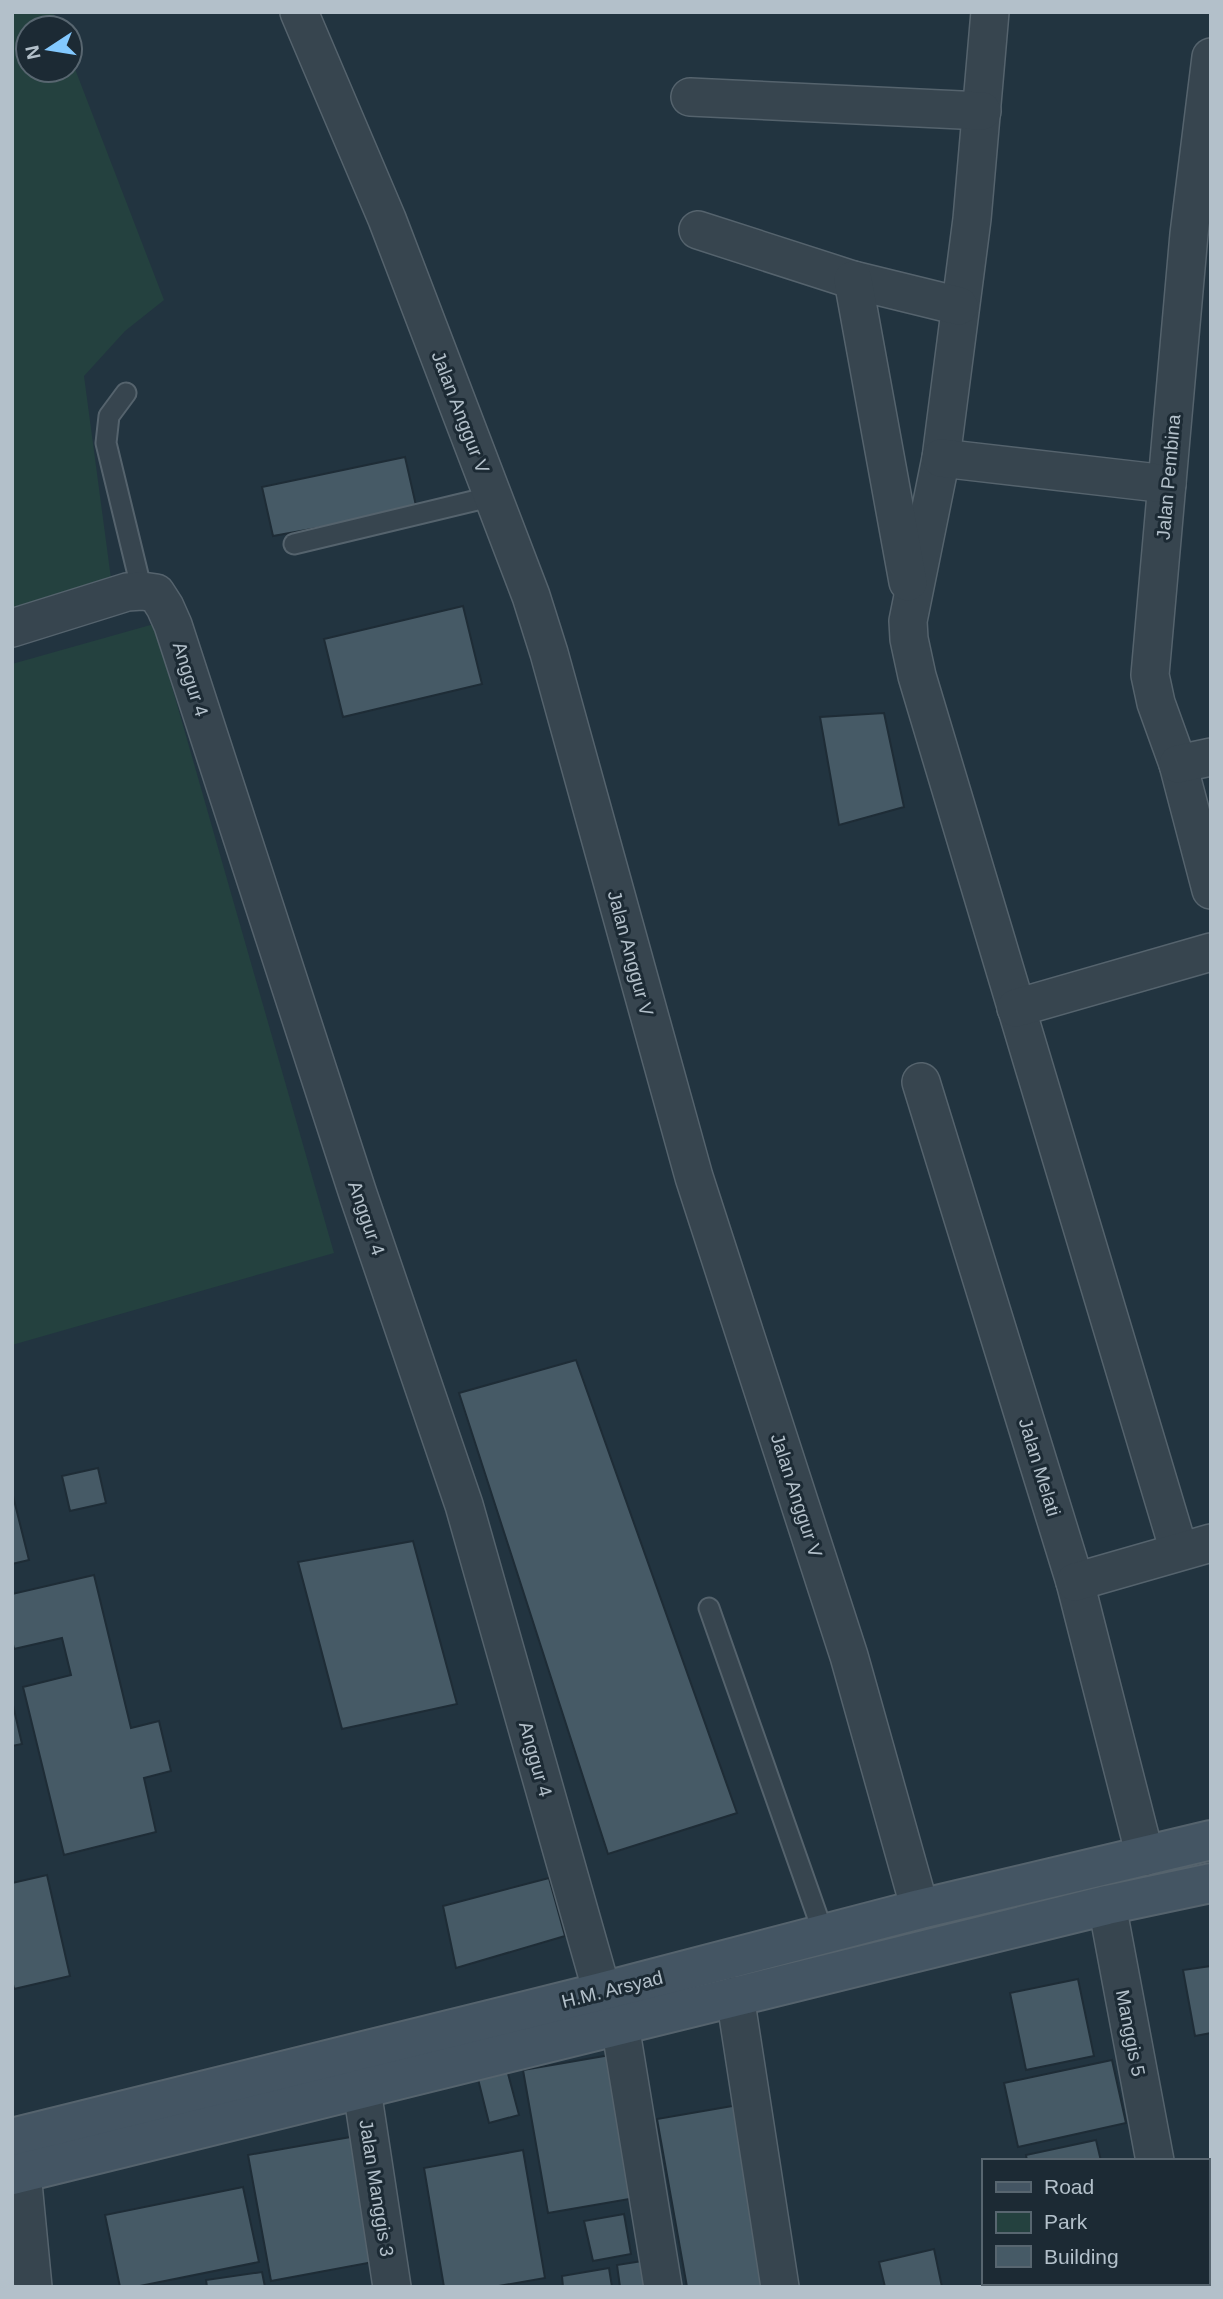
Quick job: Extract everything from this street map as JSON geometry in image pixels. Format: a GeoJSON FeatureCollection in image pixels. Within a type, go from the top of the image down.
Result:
{"type":"FeatureCollection","features":[{"type":"Feature","properties":{"kind":"street","name":"Jalan Anggur V"},"geometry":{"type":"LineString","coordinates":[[299,12],[387,219],[531,596],[694,1177],[849,1656],[919,1909]]}},
{"type":"Feature","properties":{"kind":"street"},"geometry":{"type":"LineString","coordinates":[[990,12],[971,219],[941,458],[912,601],[909,630],[917,676],[1016,1008],[1195,1547],[1075,1582]]}},
{"type":"Feature","properties":{"kind":"street","name":"Jalan Pembina"},"geometry":{"type":"LineString","coordinates":[[1211,57],[1200,235],[1167,484],[1150,676],[1156,703],[1195,760],[1211,890]]}},
{"type":"Feature","properties":{"kind":"street"},"geometry":{"type":"LineString","coordinates":[[690,97],[982,111]]}},
{"type":"Feature","properties":{"kind":"street"},"geometry":{"type":"LineString","coordinates":[[698,230],[853,280],[959,306]]}},
{"type":"Feature","properties":{"kind":"street"},"geometry":{"type":"LineString","coordinates":[[853,280],[912,601]]}},
{"type":"Feature","properties":{"kind":"street"},"geometry":{"type":"LineString","coordinates":[[941,458],[1167,484]]}},
{"type":"Feature","properties":{"kind":"street"},"geometry":{"type":"LineString","coordinates":[[12,628],[127,592],[142,591]]}},
{"type":"Feature","properties":{"kind":"street","name":"Anggur 4"},"geometry":{"type":"LineString","coordinates":[[142,591],[156,593],[173,625],[358,1194],[464,1505],[602,1992]]}},
{"type":"Feature","properties":{"kind":"street"},"geometry":{"type":"LineString","coordinates":[[1016,1008],[1211,952]]}},
{"type":"Feature","properties":{"kind":"street","name":"Jalan Melati"},"geometry":{"type":"LineString","coordinates":[[921,1082],[1075,1582],[1145,1856]]}},
{"type":"Feature","properties":{"kind":"street","name":"H.M. Arsyad"},"geometry":{"type":"LineString","coordinates":[[15,2162],[602,1992],[919,1909],[1211,1840]]}},
{"type":"Feature","properties":{"kind":"street","name":"H.M. Arsyad"},"geometry":{"type":"LineString","coordinates":[[15,2162],[362,2090],[1107,1905],[1211,1883]]}},
{"type":"Feature","properties":{"kind":"street","name":"Manggis 5"},"geometry":{"type":"LineString","coordinates":[[1107,1905],[1154,2159]]}},
{"type":"Feature","properties":{"kind":"street"},"geometry":{"type":"LineString","coordinates":[[735,1996],[780,2287]]}},
{"type":"Feature","properties":{"kind":"street"},"geometry":{"type":"LineString","coordinates":[[620,2025],[663,2287]]}},
{"type":"Feature","properties":{"kind":"street","name":"Jalan Manggis 3"},"geometry":{"type":"LineString","coordinates":[[362,2090],[393,2287]]}},
{"type":"Feature","properties":{"kind":"street"},"geometry":{"type":"LineString","coordinates":[[15,2162],[33,2287]]}},
{"type":"Feature","properties":{"kind":"lane"},"geometry":{"type":"LineString","coordinates":[[126,393],[109,416],[107,443],[142,591]]}},
{"type":"Feature","properties":{"kind":"lane"},"geometry":{"type":"LineString","coordinates":[[294,544],[494,496]]}},
{"type":"Feature","properties":{"kind":"lane"},"geometry":{"type":"LineString","coordinates":[[709,1608],[824,1936]]}},
{"type":"Feature","properties":{"kind":"green space"},"geometry":{"type":"Polygon","coordinates":[[[12,12],[53,12],[54,14],[14,14],[14,84],[81,84],[164,300],[125,331],[84,376],[112,586],[12,611],[12,12]]]}},
{"type":"Feature","properties":{"kind":"green space"},"geometry":{"type":"Polygon","coordinates":[[[154,624],[334,1253],[12,1345],[12,664],[154,624]]]}},
{"type":"Feature","properties":{"kind":"building"},"geometry":{"type":"Polygon","coordinates":[[[405,457],[417,510],[273,536],[262,487],[405,457]]]}},
{"type":"Feature","properties":{"kind":"building"},"geometry":{"type":"Polygon","coordinates":[[[463,606],[482,684],[343,717],[324,639],[463,606]]]}},
{"type":"Feature","properties":{"kind":"building"},"geometry":{"type":"Polygon","coordinates":[[[884,713],[904,807],[839,825],[820,717],[884,713]]]}},
{"type":"Feature","properties":{"kind":"building"},"geometry":{"type":"Polygon","coordinates":[[[576,1360],[737,1813],[608,1854],[459,1393],[576,1360]]]}},
{"type":"Feature","properties":{"kind":"building"},"geometry":{"type":"Polygon","coordinates":[[[98,1468],[106,1503],[70,1511],[62,1476],[98,1468]]]}},
{"type":"Feature","properties":{"kind":"building"},"geometry":{"type":"Polygon","coordinates":[[[12,1492],[29,1560],[12,1564],[12,1492]]]}},
{"type":"Feature","properties":{"kind":"building"},"geometry":{"type":"Polygon","coordinates":[[[413,1541],[457,1704],[342,1729],[298,1562],[413,1541]]]}},
{"type":"Feature","properties":{"kind":"building"},"geometry":{"type":"Polygon","coordinates":[[[94,1575],[131,1728],[159,1721],[171,1771],[144,1778],[156,1832],[64,1855],[23,1687],[71,1675],[62,1638],[14,1649],[12,1594],[94,1575]]]}},
{"type":"Feature","properties":{"kind":"building"},"geometry":{"type":"Polygon","coordinates":[[[12,1701],[22,1744],[12,1746],[12,1701]]]}},
{"type":"Feature","properties":{"kind":"building"},"geometry":{"type":"Polygon","coordinates":[[[47,1875],[70,1976],[14,1989],[12,1883],[47,1875]]]}},
{"type":"Feature","properties":{"kind":"building"},"geometry":{"type":"Polygon","coordinates":[[[549,1878],[565,1936],[456,1968],[443,1906],[549,1878]]]}},
{"type":"Feature","properties":{"kind":"building"},"geometry":{"type":"Polygon","coordinates":[[[1211,1966],[1211,2033],[1195,2036],[1183,1970],[1211,1966]]]}},
{"type":"Feature","properties":{"kind":"building"},"geometry":{"type":"Polygon","coordinates":[[[1078,1979],[1094,2056],[1026,2070],[1010,1993],[1078,1979]]]}},
{"type":"Feature","properties":{"kind":"building"},"geometry":{"type":"Polygon","coordinates":[[[616,2054],[641,2197],[548,2213],[523,2070],[616,2054]]]}},
{"type":"Feature","properties":{"kind":"building"},"geometry":{"type":"Polygon","coordinates":[[[1112,2060],[1126,2123],[1018,2147],[1004,2083],[1112,2060]]]}},
{"type":"Feature","properties":{"kind":"building"},"geometry":{"type":"Polygon","coordinates":[[[506,2066],[519,2115],[489,2123],[477,2075],[506,2066]]]}},
{"type":"Feature","properties":{"kind":"building"},"geometry":{"type":"Polygon","coordinates":[[[744,2104],[776,2287],[687,2287],[657,2119],[744,2104]]]}},
{"type":"Feature","properties":{"kind":"building"},"geometry":{"type":"Polygon","coordinates":[[[362,2135],[384,2260],[271,2281],[248,2155],[362,2135]]]}},
{"type":"Feature","properties":{"kind":"building"},"geometry":{"type":"Polygon","coordinates":[[[1096,2140],[1101,2159],[1027,2159],[1026,2155],[1096,2140]]]}},
{"type":"Feature","properties":{"kind":"building"},"geometry":{"type":"Polygon","coordinates":[[[523,2150],[545,2278],[493,2287],[444,2287],[424,2168],[523,2150]]]}},
{"type":"Feature","properties":{"kind":"building"},"geometry":{"type":"Polygon","coordinates":[[[243,2187],[259,2262],[135,2287],[120,2287],[105,2215],[243,2187]]]}},
{"type":"Feature","properties":{"kind":"building"},"geometry":{"type":"Polygon","coordinates":[[[624,2214],[631,2254],[593,2261],[584,2221],[624,2214]]]}},
{"type":"Feature","properties":{"kind":"building"},"geometry":{"type":"Polygon","coordinates":[[[934,2249],[942,2287],[885,2287],[879,2262],[934,2249]]]}},
{"type":"Feature","properties":{"kind":"building"},"geometry":{"type":"Polygon","coordinates":[[[655,2259],[660,2287],[620,2287],[617,2265],[655,2259]]]}},
{"type":"Feature","properties":{"kind":"building"},"geometry":{"type":"Polygon","coordinates":[[[609,2268],[612,2287],[563,2287],[562,2276],[609,2268]]]}},
{"type":"Feature","properties":{"kind":"building"},"geometry":{"type":"Polygon","coordinates":[[[262,2272],[265,2287],[207,2287],[206,2280],[262,2272]]]}},
{"type":"Feature","properties":{"kind":"building"},"geometry":{"type":"Polygon","coordinates":[[[1050,2285],[1086,2285],[1077,2287],[1050,2285]]]}}]}
